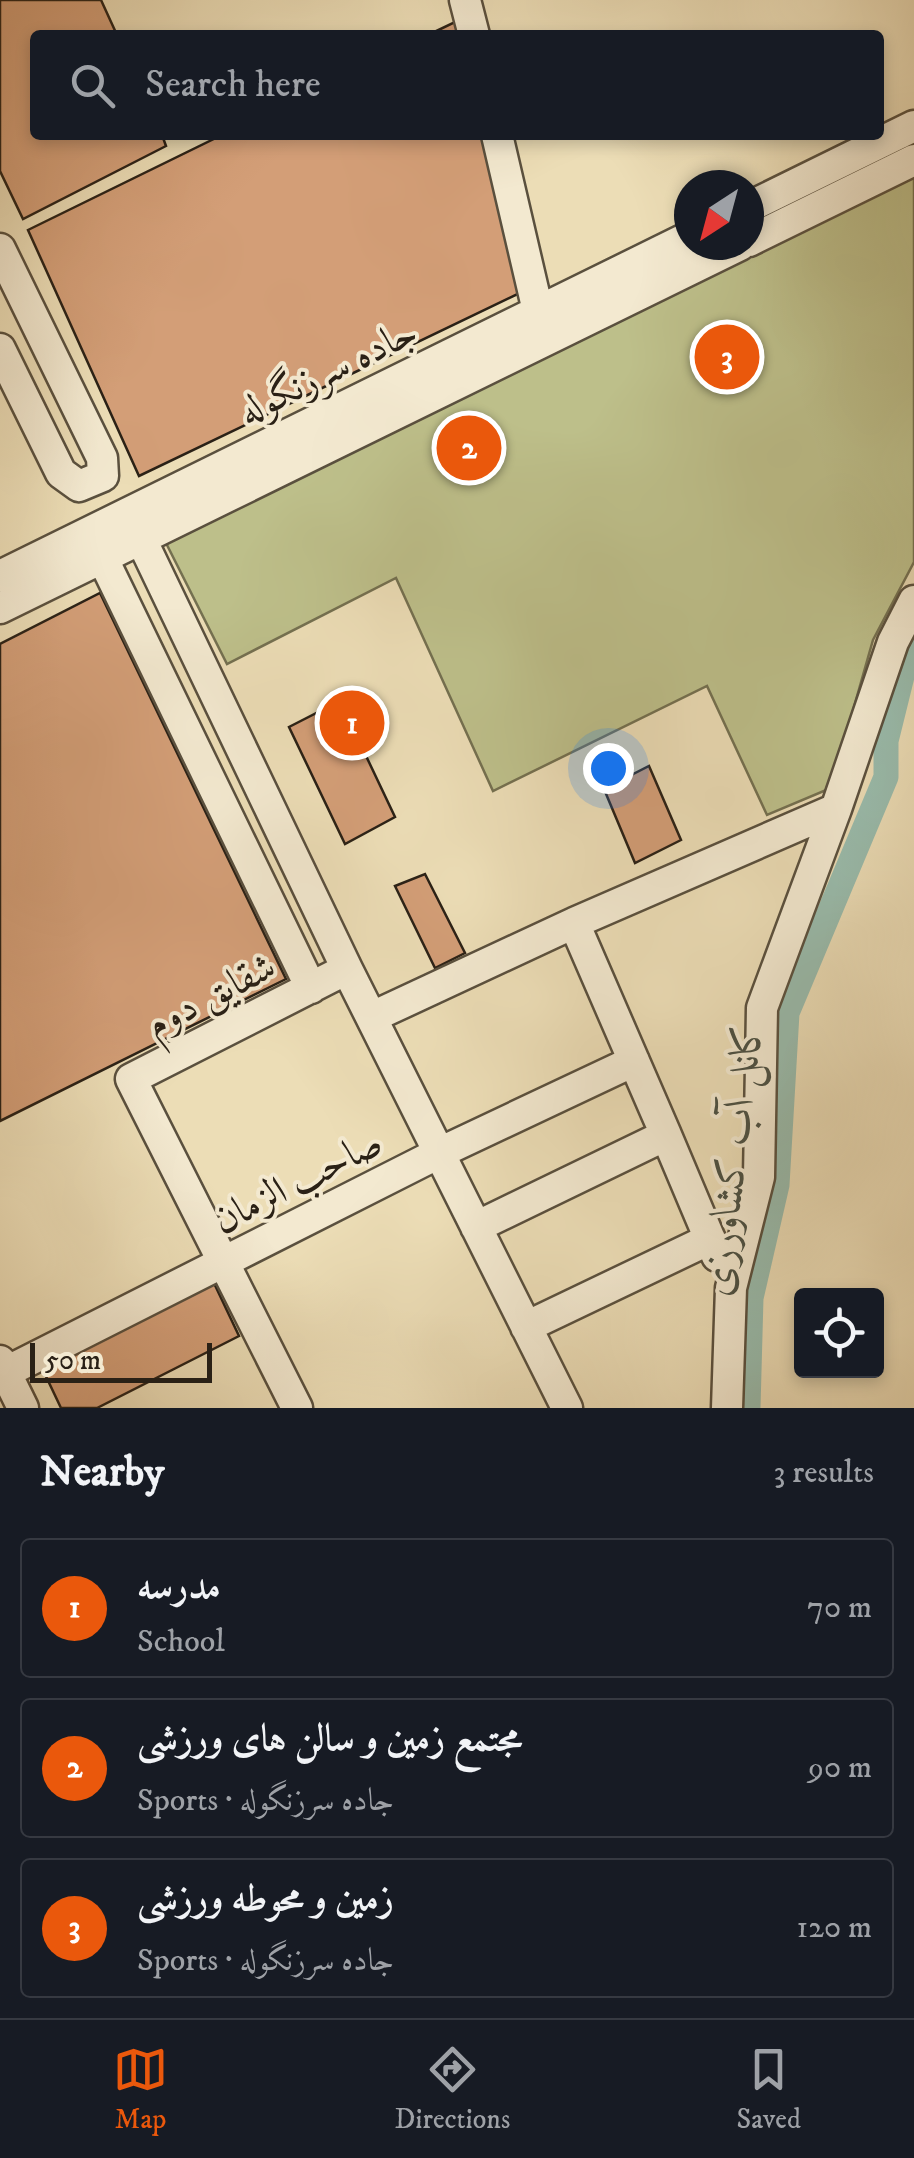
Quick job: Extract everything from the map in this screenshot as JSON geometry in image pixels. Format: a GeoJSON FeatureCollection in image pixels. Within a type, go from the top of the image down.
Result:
{"type":"FeatureCollection","features":[{"type":"Feature","properties":{"kind":"street"},"geometry":{"type":"LineString","coordinates":[[465,0],[473,30]]}},
{"type":"Feature","properties":{"kind":"street"},"geometry":{"type":"LineString","coordinates":[[764,200],[914,126]]}},
{"type":"Feature","properties":{"kind":"street"},"geometry":{"type":"LineString","coordinates":[[498,140],[538,311]]}},
{"type":"Feature","properties":{"kind":"street"},"geometry":{"type":"LineString","coordinates":[[764,234],[914,160]]}},
{"type":"Feature","properties":{"kind":"street","name":"جاده سرزنگوله"},"geometry":{"type":"LineString","coordinates":[[0,576],[674,244]]}},
{"type":"Feature","properties":{"kind":"street"},"geometry":{"type":"LineString","coordinates":[[0,249],[102,458],[103,476],[79,486],[61,474],[0,349]]}},
{"type":"Feature","properties":{"kind":"street","name":"جاده سرزنگوله"},"geometry":{"type":"LineString","coordinates":[[0,608],[709,260]]}},
{"type":"Feature","properties":{"kind":"street"},"geometry":{"type":"LineString","coordinates":[[141,539],[347,970],[567,1408]]}},
{"type":"Feature","properties":{"kind":"street"},"geometry":{"type":"LineString","coordinates":[[102,557],[311,988]]}},
{"type":"Feature","properties":{"kind":"street"},"geometry":{"type":"LineString","coordinates":[[727,1408],[731,1288],[759,1177],[762,1008],[893,642],[914,602]]}},
{"type":"Feature","properties":{"kind":"street"},"geometry":{"type":"LineString","coordinates":[[372,1018],[574,923],[836,809]]}},
{"type":"Feature","properties":{"kind":"street"},"geometry":{"type":"LineString","coordinates":[[574,923],[731,1288]]}},
{"type":"Feature","properties":{"kind":"street","name":"شقایق دوم"},"geometry":{"type":"LineString","coordinates":[[225,1260],[131,1079],[347,970]]}},
{"type":"Feature","properties":{"kind":"street","name":"صاحب الزمان"},"geometry":{"type":"LineString","coordinates":[[2,1370],[634,1062]]}},
{"type":"Feature","properties":{"kind":"street"},"geometry":{"type":"LineString","coordinates":[[476,1227],[666,1135]]}},
{"type":"Feature","properties":{"kind":"street"},"geometry":{"type":"LineString","coordinates":[[526,1327],[710,1239]]}},
{"type":"Feature","properties":{"kind":"street"},"geometry":{"type":"LineString","coordinates":[[225,1260],[297,1408]]}},
{"type":"Feature","properties":{"kind":"street"},"geometry":{"type":"LineString","coordinates":[[2,1370],[23,1408]]}},
{"type":"Feature","properties":{"kind":"green space"},"geometry":{"type":"Polygon","coordinates":[[[914,175],[914,562],[873,640],[831,788],[767,815],[707,686],[493,791],[396,578],[227,664],[164,539],[739,260],[764,260],[764,248],[914,175]]]}},
{"type":"Feature","properties":{"kind":"building"},"geometry":{"type":"Polygon","coordinates":[[[0,0],[101,0],[115,30],[30,30],[30,140],[164,140],[166,146],[23,219],[0,171],[0,0]]]}},
{"type":"Feature","properties":{"kind":"building"},"geometry":{"type":"Polygon","coordinates":[[[457,21],[459,30],[438,30],[457,21]]]}},
{"type":"Feature","properties":{"kind":"building"},"geometry":{"type":"Polygon","coordinates":[[[212,140],[486,140],[524,291],[139,476],[28,230],[212,140]]]}},
{"type":"Feature","properties":{"kind":"building"},"geometry":{"type":"Polygon","coordinates":[[[100,593],[286,979],[0,1121],[0,644],[100,593]]]}},
{"type":"Feature","properties":{"kind":"building"},"geometry":{"type":"Polygon","coordinates":[[[340,701],[395,817],[345,844],[289,727],[340,701]]]}},
{"type":"Feature","properties":{"kind":"building"},"geometry":{"type":"Polygon","coordinates":[[[649,766],[681,840],[635,863],[604,789],[649,766]]]}},
{"type":"Feature","properties":{"kind":"building"},"geometry":{"type":"Polygon","coordinates":[[[425,874],[465,953],[435,968],[395,886],[425,874]]]}},
{"type":"Feature","properties":{"kind":"building"},"geometry":{"type":"Polygon","coordinates":[[[213,1281],[239,1336],[97,1408],[61,1408],[43,1370],[213,1281]]]}},
{"type":"Feature","properties":{"kind":"waterway","name":"کانل آب کشاورزی"},"geometry":{"type":"LineString","coordinates":[[748,1408],[751,1298],[777,1185],[787,1013],[886,777],[886,741],[914,641]]}},
{"type":"Feature","properties":{"kind":"place","name":"زمین و محوطه ورزشی"},"geometry":{"type":"Point","coordinates":[727,357]}},
{"type":"Feature","properties":{"kind":"place","name":"مجتمع زمین و سالن های ورزشی"},"geometry":{"type":"Point","coordinates":[469,448]}},
{"type":"Feature","properties":{"kind":"place","name":"مدرسه"},"geometry":{"type":"Point","coordinates":[352,723]}}]}
